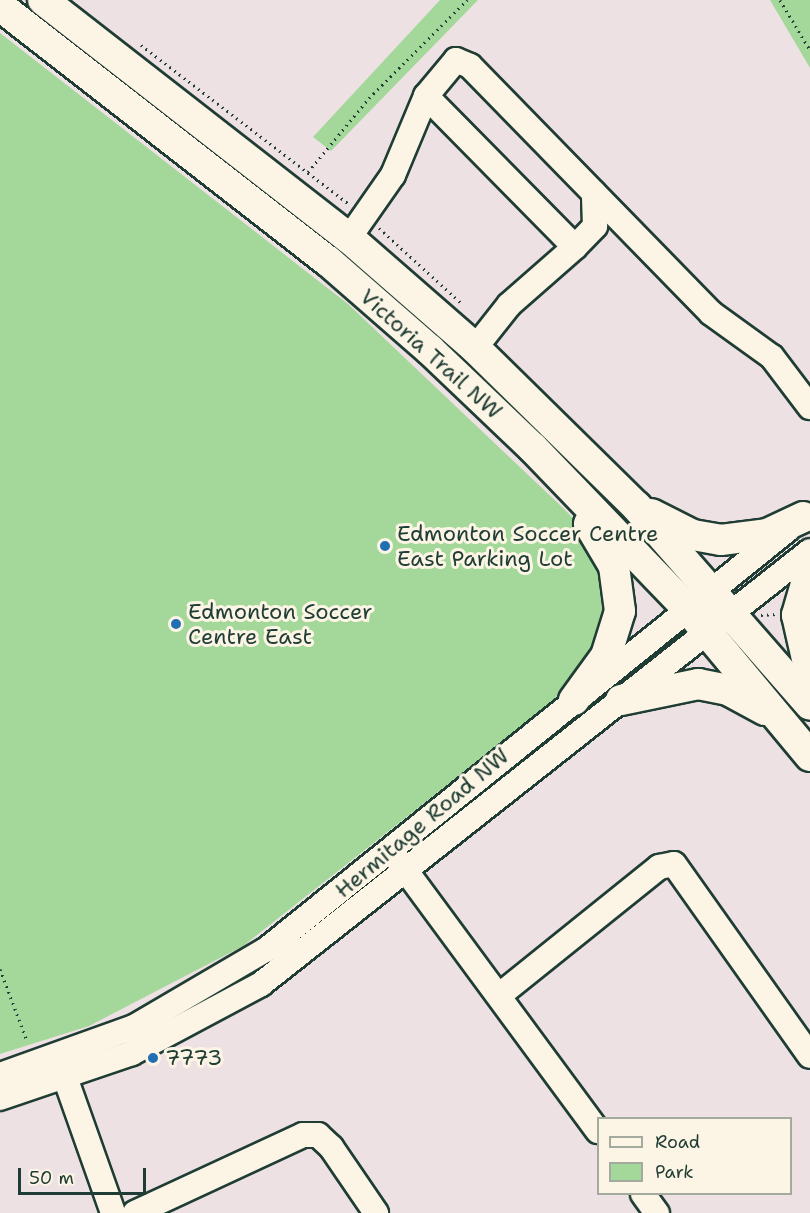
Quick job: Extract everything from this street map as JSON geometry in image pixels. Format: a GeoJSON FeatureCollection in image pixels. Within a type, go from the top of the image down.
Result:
{"type":"FeatureCollection","features":[{"type":"Feature","properties":{"kind":"main road","name":"Victoria Trail NW"},"geometry":{"type":"LineString","coordinates":[[43,0],[349,238],[475,348],[636,506],[711,590],[742,611],[810,705]]}},
{"type":"Feature","properties":{"kind":"main road","name":"Victoria Trail NW"},"geometry":{"type":"LineString","coordinates":[[0,6],[328,261],[532,447],[688,609],[810,756]]}},
{"type":"Feature","properties":{"kind":"main road"},"geometry":{"type":"LineString","coordinates":[[328,261],[349,238]]}},
{"type":"Feature","properties":{"kind":"main road"},"geometry":{"type":"LineString","coordinates":[[532,447],[608,552],[619,580],[620,611],[613,641],[574,700]]}},
{"type":"Feature","properties":{"kind":"main road"},"geometry":{"type":"LineString","coordinates":[[636,506],[693,535],[721,540],[766,534],[806,514]]}},
{"type":"Feature","properties":{"kind":"main road"},"geometry":{"type":"LineString","coordinates":[[810,570],[797,615],[810,672]]}},
{"type":"Feature","properties":{"kind":"main road"},"geometry":{"type":"LineString","coordinates":[[621,700],[698,684],[728,690],[781,719]]}},
{"type":"Feature","properties":{"kind":"street"},"geometry":{"type":"LineString","coordinates":[[349,238],[393,175],[426,96],[456,60],[470,66],[711,313],[772,357],[810,407]]}},
{"type":"Feature","properties":{"kind":"street"},"geometry":{"type":"LineString","coordinates":[[426,96],[574,247]]}},
{"type":"Feature","properties":{"kind":"street"},"geometry":{"type":"LineString","coordinates":[[475,348],[509,305],[594,226],[594,193]]}},
{"type":"Feature","properties":{"kind":"street","name":"Hermitage Road NW"},"geometry":{"type":"LineString","coordinates":[[0,1098],[61,1069],[235,970],[391,851],[574,700],[806,514]]}},
{"type":"Feature","properties":{"kind":"street","name":"Hermitage Road NW"},"geometry":{"type":"LineString","coordinates":[[0,1075],[61,1069],[132,1053],[226,1006],[407,871],[708,633],[742,611],[810,551]]}},
{"type":"Feature","properties":{"kind":"street"},"geometry":{"type":"LineString","coordinates":[[391,851],[501,994],[597,1130]]}},
{"type":"Feature","properties":{"kind":"street"},"geometry":{"type":"LineString","coordinates":[[501,994],[659,867],[674,864],[810,1056]]}},
{"type":"Feature","properties":{"kind":"street"},"geometry":{"type":"LineString","coordinates":[[61,1069],[113,1213]]}},
{"type":"Feature","properties":{"kind":"street"},"geometry":{"type":"LineString","coordinates":[[135,1213],[303,1135],[318,1136],[332,1147],[376,1213]]}},
{"type":"Feature","properties":{"kind":"street"},"geometry":{"type":"LineString","coordinates":[[644,1195],[657,1213]]}},
{"type":"Feature","properties":{"kind":"path"},"geometry":{"type":"LineString","coordinates":[[308,172],[369,98],[467,0]]}},
{"type":"Feature","properties":{"kind":"path"},"geometry":{"type":"LineString","coordinates":[[780,0],[810,50]]}},
{"type":"Feature","properties":{"kind":"path"},"geometry":{"type":"LineString","coordinates":[[742,611],[756,615],[787,614]]}},
{"type":"Feature","properties":{"kind":"path"},"geometry":{"type":"LineString","coordinates":[[0,969],[26,1038]]}},
{"type":"Feature","properties":{"kind":"green space"},"geometry":{"type":"Polygon","coordinates":[[[440,0],[478,0],[331,151],[313,137],[440,0]]]}},
{"type":"Feature","properties":{"kind":"green space"},"geometry":{"type":"Polygon","coordinates":[[[770,0],[810,0],[810,68],[770,0]]]}},
{"type":"Feature","properties":{"kind":"green space"},"geometry":{"type":"Polygon","coordinates":[[[0,33],[348,304],[563,508],[588,533],[604,568],[608,631],[565,692],[243,946],[89,1026],[0,1054],[0,33]]]}},
{"type":"Feature","properties":{"kind":"green space"},"geometry":{"type":"Polygon","coordinates":[[[534,743],[539,747],[503,781],[425,845],[420,839],[534,743]]]}},
{"type":"Feature","properties":{"kind":"place","name":"Edmonton Soccer Centre East Parking Lot"},"geometry":{"type":"Point","coordinates":[385,546]}},
{"type":"Feature","properties":{"kind":"place","name":"Edmonton Soccer Centre East"},"geometry":{"type":"Point","coordinates":[176,624]}},
{"type":"Feature","properties":{"kind":"place","name":"7773"},"geometry":{"type":"Point","coordinates":[153,1058]}}]}
